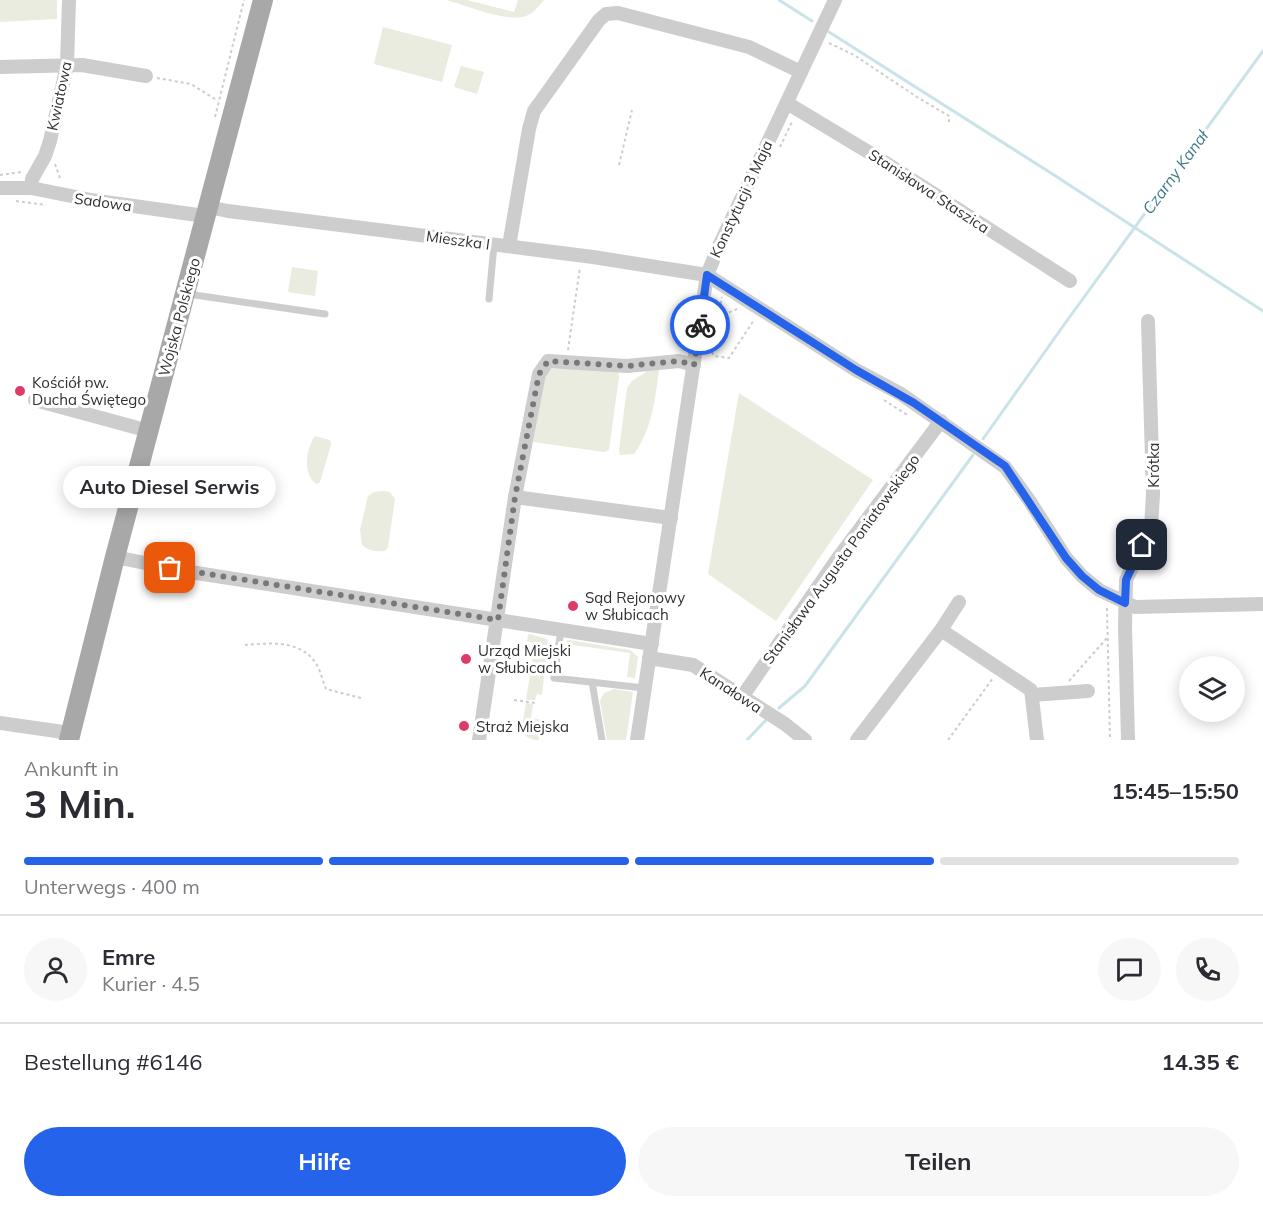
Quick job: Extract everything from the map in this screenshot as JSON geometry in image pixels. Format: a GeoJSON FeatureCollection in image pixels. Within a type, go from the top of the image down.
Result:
{"type":"FeatureCollection","features":[{"type":"Feature","properties":{"kind":"main road","name":"Wojska Polskiego"},"geometry":{"type":"LineString","coordinates":[[70,736],[115,557],[263,0]]}},
{"type":"Feature","properties":{"kind":"street","name":"Kwiatowa"},"geometry":{"type":"LineString","coordinates":[[31,188],[32,179],[45,156],[50,141],[68,65],[69,0]]}},
{"type":"Feature","properties":{"kind":"street","name":"Konstytucji 3 Maja"},"geometry":{"type":"LineString","coordinates":[[637,740],[707,275],[715,255],[792,106],[801,72],[835,0]]}},
{"type":"Feature","properties":{"kind":"street"},"geometry":{"type":"LineString","coordinates":[[509,246],[534,111],[573,55],[606,14],[618,13],[749,47],[801,72]]}},
{"type":"Feature","properties":{"kind":"street"},"geometry":{"type":"LineString","coordinates":[[0,68],[82,65],[146,75]]}},
{"type":"Feature","properties":{"kind":"street","name":"Stanisława Staszica"},"geometry":{"type":"LineString","coordinates":[[792,106],[878,158],[1070,281]]}},
{"type":"Feature","properties":{"kind":"street","name":"Sadowa"},"geometry":{"type":"LineString","coordinates":[[0,188],[31,188],[91,200],[207,212]]}},
{"type":"Feature","properties":{"kind":"street","name":"Mieszka I"},"geometry":{"type":"LineString","coordinates":[[207,212],[228,211],[582,255],[707,275]]}},
{"type":"Feature","properties":{"kind":"street"},"geometry":{"type":"LineString","coordinates":[[707,275],[941,421],[1005,466],[1066,558],[1099,590],[1134,607],[1263,604]]}},
{"type":"Feature","properties":{"kind":"street","name":"Krótka"},"geometry":{"type":"LineString","coordinates":[[1128,740],[1126,580],[1151,528],[1153,454],[1148,321]]}},
{"type":"Feature","properties":{"kind":"street"},"geometry":{"type":"LineString","coordinates":[[479,740],[515,497],[539,374],[548,361],[627,366],[679,361],[694,365]]}},
{"type":"Feature","properties":{"kind":"street"},"geometry":{"type":"LineString","coordinates":[[35,400],[138,428]]}},
{"type":"Feature","properties":{"kind":"street","name":"Stanisława Augusta Poniatowskiego"},"geometry":{"type":"LineString","coordinates":[[742,697],[838,558],[941,421]]}},
{"type":"Feature","properties":{"kind":"street"},"geometry":{"type":"LineString","coordinates":[[515,497],[671,518]]}},
{"type":"Feature","properties":{"kind":"street","name":"Kanałowa"},"geometry":{"type":"LineString","coordinates":[[115,557],[180,570],[561,630],[650,651],[693,665],[785,724],[805,740]]}},
{"type":"Feature","properties":{"kind":"street"},"geometry":{"type":"LineString","coordinates":[[856,740],[941,630],[959,602]]}},
{"type":"Feature","properties":{"kind":"street"},"geometry":{"type":"LineString","coordinates":[[941,630],[1031,693],[1088,691]]}},
{"type":"Feature","properties":{"kind":"street"},"geometry":{"type":"LineString","coordinates":[[1031,693],[1037,740]]}},
{"type":"Feature","properties":{"kind":"street"},"geometry":{"type":"LineString","coordinates":[[0,723],[70,736]]}},
{"type":"Feature","properties":{"kind":"lane"},"geometry":{"type":"LineString","coordinates":[[489,299],[494,244]]}},
{"type":"Feature","properties":{"kind":"lane"},"geometry":{"type":"LineString","coordinates":[[185,293],[325,314]]}},
{"type":"Feature","properties":{"kind":"lane"},"geometry":{"type":"LineString","coordinates":[[561,630],[554,678],[644,688]]}},
{"type":"Feature","properties":{"kind":"lane"},"geometry":{"type":"LineString","coordinates":[[592,682],[602,740]]}},
{"type":"Feature","properties":{"kind":"path"},"geometry":{"type":"LineString","coordinates":[[213,124],[244,0]]}},
{"type":"Feature","properties":{"kind":"path"},"geometry":{"type":"LineString","coordinates":[[823,41],[854,55],[949,116],[949,123]]}},
{"type":"Feature","properties":{"kind":"path"},"geometry":{"type":"LineString","coordinates":[[146,75],[191,84],[219,102]]}},
{"type":"Feature","properties":{"kind":"path"},"geometry":{"type":"LineString","coordinates":[[779,149],[792,106]]}},
{"type":"Feature","properties":{"kind":"path"},"geometry":{"type":"LineString","coordinates":[[619,165],[632,110]]}},
{"type":"Feature","properties":{"kind":"path"},"geometry":{"type":"LineString","coordinates":[[54,157],[60,181],[66,185]]}},
{"type":"Feature","properties":{"kind":"path"},"geometry":{"type":"LineString","coordinates":[[566,362],[582,255]]}},
{"type":"Feature","properties":{"kind":"path"},"geometry":{"type":"LineString","coordinates":[[718,317],[739,307],[731,302]]}},
{"type":"Feature","properties":{"kind":"path"},"geometry":{"type":"LineString","coordinates":[[712,352],[714,356],[729,358],[755,317]]}},
{"type":"Feature","properties":{"kind":"path"},"geometry":{"type":"LineString","coordinates":[[1106,626],[1110,740]]}},
{"type":"Feature","properties":{"kind":"path"},"geometry":{"type":"LineString","coordinates":[[1058,693],[1107,638]]}},
{"type":"Feature","properties":{"kind":"path"},"geometry":{"type":"LineString","coordinates":[[245,645],[274,643],[291,645],[304,652],[317,665],[326,689],[361,698]]}},
{"type":"Feature","properties":{"kind":"path"},"geometry":{"type":"LineString","coordinates":[[948,740],[999,669]]}},
{"type":"Feature","properties":{"kind":"path"},"geometry":{"type":"LineString","coordinates":[[514,700],[535,703]]}},
{"type":"Feature","properties":{"kind":"shaded area"},"geometry":{"type":"Polygon","coordinates":[[[0,0],[57,0],[57,19],[0,22],[0,0]]]}},
{"type":"Feature","properties":{"kind":"shaded area"},"geometry":{"type":"Polygon","coordinates":[[[446,0],[467,0],[514,12],[518,0],[544,0],[536,10],[518,18],[486,12],[446,0]]]}},
{"type":"Feature","properties":{"kind":"shaded area"},"geometry":{"type":"Polygon","coordinates":[[[383,27],[452,45],[442,82],[374,64],[383,27]]]}},
{"type":"Feature","properties":{"kind":"shaded area"},"geometry":{"type":"Polygon","coordinates":[[[461,66],[484,72],[477,94],[454,87],[461,66]]]}},
{"type":"Feature","properties":{"kind":"shaded area"},"geometry":{"type":"Polygon","coordinates":[[[292,267],[318,271],[315,296],[288,292],[292,267]]]}},
{"type":"Feature","properties":{"kind":"shaded area"},"geometry":{"type":"Polygon","coordinates":[[[568,368],[618,372],[609,450],[604,452],[533,442],[543,375],[548,369],[568,368]]]}},
{"type":"Feature","properties":{"kind":"shaded area"},"geometry":{"type":"Polygon","coordinates":[[[649,370],[659,370],[649,424],[634,454],[620,455],[627,388],[632,381],[649,370]]]}},
{"type":"Feature","properties":{"kind":"shaded area"},"geometry":{"type":"Polygon","coordinates":[[[739,393],[873,480],[776,621],[708,574],[739,393]]]}},
{"type":"Feature","properties":{"kind":"shaded area"},"geometry":{"type":"Polygon","coordinates":[[[315,436],[330,440],[331,445],[320,482],[317,484],[312,480],[307,468],[309,447],[315,436]]]}},
{"type":"Feature","properties":{"kind":"shaded area"},"geometry":{"type":"Polygon","coordinates":[[[374,492],[390,492],[395,499],[388,547],[385,551],[376,551],[362,545],[360,530],[368,496],[374,492]]]}},
{"type":"Feature","properties":{"kind":"shaded area"},"geometry":{"type":"Polygon","coordinates":[[[530,634],[547,639],[548,642],[542,695],[537,694],[535,700],[526,700],[535,644],[527,641],[530,634]]]}},
{"type":"Feature","properties":{"kind":"shaded area"},"geometry":{"type":"Polygon","coordinates":[[[569,640],[630,650],[638,657],[635,678],[627,677],[630,653],[566,644],[569,640]]]}},
{"type":"Feature","properties":{"kind":"shaded area"},"geometry":{"type":"Polygon","coordinates":[[[614,689],[633,692],[626,740],[607,740],[600,701],[604,693],[614,689]]]}},
{"type":"Feature","properties":{"kind":"shaded area"},"geometry":{"type":"Polygon","coordinates":[[[526,703],[533,704],[531,718],[542,720],[539,740],[530,739],[524,735],[516,721],[523,721],[526,703]]]}},
{"type":"Feature","properties":{"kind":"waterway"},"geometry":{"type":"LineString","coordinates":[[779,0],[812,21]]}},
{"type":"Feature","properties":{"kind":"waterway"},"geometry":{"type":"LineString","coordinates":[[829,32],[1263,311]]}},
{"type":"Feature","properties":{"kind":"waterway","name":"Czarny Kanał"},"geometry":{"type":"LineString","coordinates":[[983,439],[1263,51]]}},
{"type":"Feature","properties":{"kind":"waterway"},"geometry":{"type":"LineString","coordinates":[[779,708],[805,686],[973,455]]}},
{"type":"Feature","properties":{"kind":"waterway"},"geometry":{"type":"LineString","coordinates":[[747,740],[767,719]]}},
{"type":"Feature","properties":{"kind":"way so far"},"geometry":{"type":"LineString","coordinates":[[170,568],[498,620],[515,497],[539,374],[548,361],[627,366],[679,361],[694,365],[700,325]]}},
{"type":"Feature","properties":{"kind":"place","name":"Kościół pw. Ducha Świętego"},"geometry":{"type":"Point","coordinates":[20,391]}},
{"type":"Feature","properties":{"kind":"place","name":"Auto Diesel Serwis"},"geometry":{"type":"Point","coordinates":[170,568]}},
{"type":"Feature","properties":{"kind":"place","name":"Sąd Rejonowy w Słubicach"},"geometry":{"type":"Point","coordinates":[573,606]}},
{"type":"Feature","properties":{"kind":"place","name":"Urząd Miejski w Słubicach"},"geometry":{"type":"Point","coordinates":[466,659]}},
{"type":"Feature","properties":{"kind":"place","name":"Straż Miejska"},"geometry":{"type":"Point","coordinates":[464,726]}},
{"type":"Feature","properties":{"kind":"route"},"geometry":{"type":"LineString","coordinates":[[700,325],[707,275],[856,370],[914,403],[1005,466],[1066,558],[1099,590],[1125,603],[1126,580],[1142,545]]}}]}
